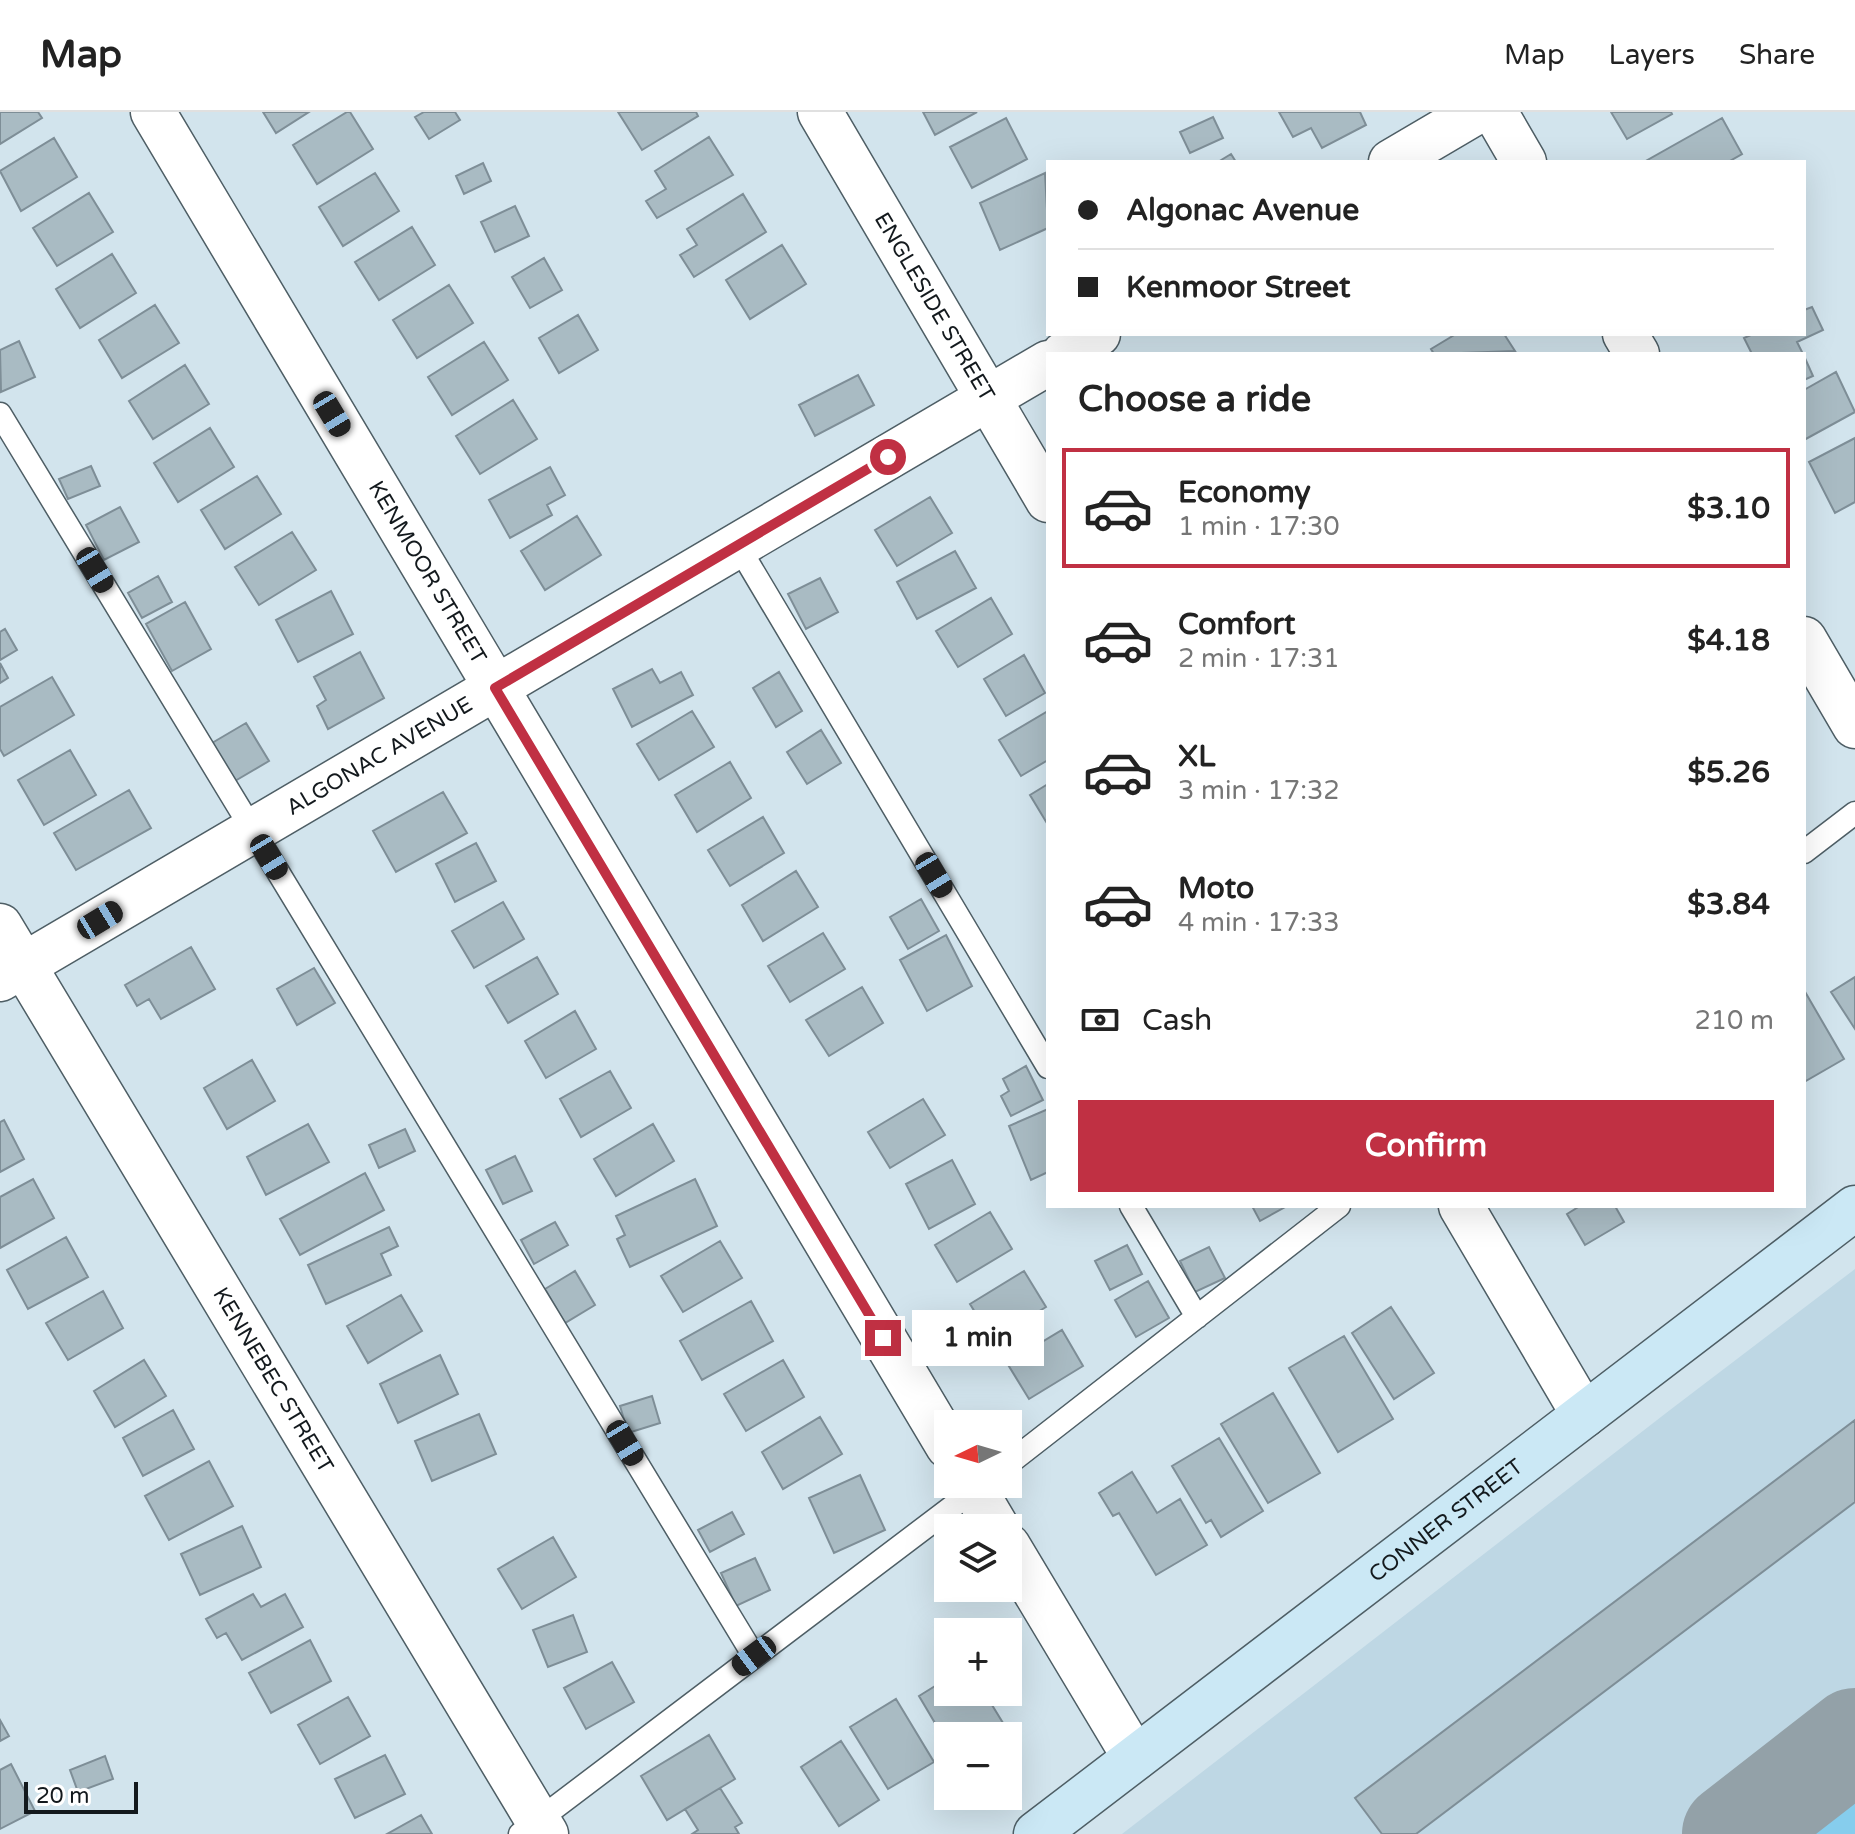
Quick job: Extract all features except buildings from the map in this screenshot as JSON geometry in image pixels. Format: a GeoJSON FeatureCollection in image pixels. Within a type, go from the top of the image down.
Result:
{"type":"FeatureCollection","features":[{"type":"Feature","properties":{"kind":"main road","name":"CONNER STREET"},"geometry":{"type":"LineString","coordinates":[[1036,1834],[1855,1208]]}},
{"type":"Feature","properties":{"kind":"street","name":"KENMOOR STREET"},"geometry":{"type":"LineString","coordinates":[[153,112],[934,1423]]}},
{"type":"Feature","properties":{"kind":"street","name":"ENGLESIDE STREET"},"geometry":{"type":"LineString","coordinates":[[820,112],[1046,497]]}},
{"type":"Feature","properties":{"kind":"street"},"geometry":{"type":"LineString","coordinates":[[1394,160],[1476,112]]}},
{"type":"Feature","properties":{"kind":"street"},"geometry":{"type":"LineString","coordinates":[[1495,112],[1523,160]]}},
{"type":"Feature","properties":{"kind":"street"},"geometry":{"type":"LineString","coordinates":[[1067,352],[1095,336]]}},
{"type":"Feature","properties":{"kind":"street","name":"ALGONAC AVENUE"},"geometry":{"type":"LineString","coordinates":[[12,972],[1046,364]]}},
{"type":"Feature","properties":{"kind":"street"},"geometry":{"type":"LineString","coordinates":[[1806,642],[1855,726]]}},
{"type":"Feature","properties":{"kind":"street","name":"KENNEBEC STREET"},"geometry":{"type":"LineString","coordinates":[[0,926],[12,972],[534,1829]]}},
{"type":"Feature","properties":{"kind":"street"},"geometry":{"type":"LineString","coordinates":[[1462,1208],[1584,1415]]}},
{"type":"Feature","properties":{"kind":"street"},"geometry":{"type":"LineString","coordinates":[[1022,1569],[1135,1758]]}},
{"type":"Feature","properties":{"kind":"lane"},"geometry":{"type":"LineString","coordinates":[[0,414],[754,1656]]}},
{"type":"Feature","properties":{"kind":"lane"},"geometry":{"type":"LineString","coordinates":[[738,546],[1046,1064]]}},
{"type":"Feature","properties":{"kind":"lane"},"geometry":{"type":"LineString","coordinates":[[1806,850],[1855,813]]}},
{"type":"Feature","properties":{"kind":"lane"},"geometry":{"type":"LineString","coordinates":[[1132,1208],[1197,1317]]}},
{"type":"Feature","properties":{"kind":"lane"},"geometry":{"type":"LineString","coordinates":[[1022,1451],[1336,1208]]}},
{"type":"Feature","properties":{"kind":"lane"},"geometry":{"type":"LineString","coordinates":[[534,1829],[960,1498]]}},
{"type":"Feature","properties":{"kind":"shaded area"},"geometry":{"type":"Polygon","coordinates":[[[1855,1269],[1855,1834],[1122,1834],[1670,1410],[1855,1269]]]}},
{"type":"Feature","properties":{"kind":"shaded area"},"geometry":{"type":"Polygon","coordinates":[[[1855,1789],[1855,1834],[1797,1834],[1855,1789]]]}},
{"type":"Feature","properties":{"kind":"taxiway"},"geometry":{"type":"LineString","coordinates":[[1733,1834],[1855,1739]]}},
{"type":"Feature","properties":{"kind":"route"},"geometry":{"type":"LineString","coordinates":[[883,1338],[495,688],[888,457]]}}]}
